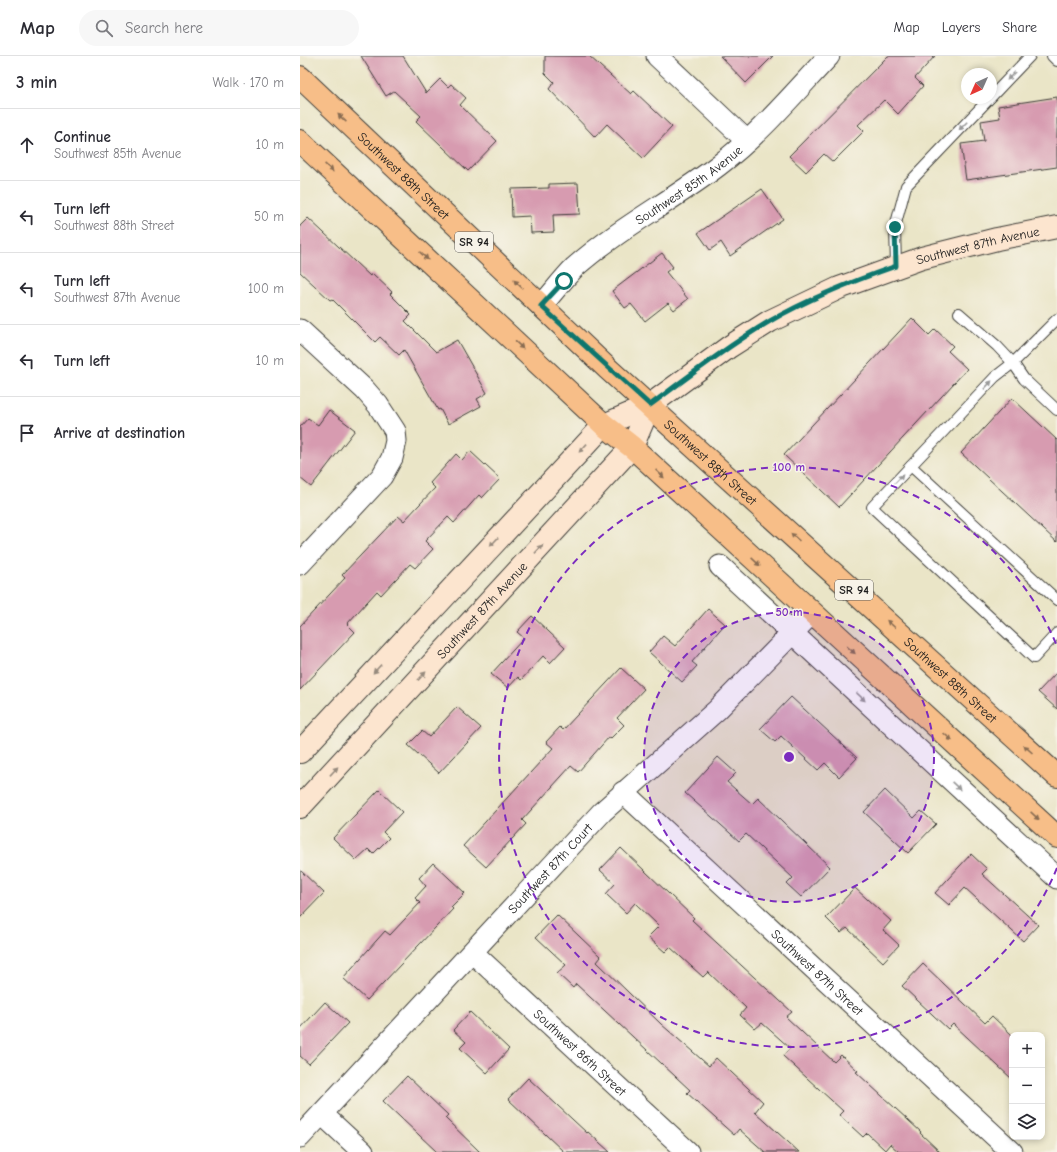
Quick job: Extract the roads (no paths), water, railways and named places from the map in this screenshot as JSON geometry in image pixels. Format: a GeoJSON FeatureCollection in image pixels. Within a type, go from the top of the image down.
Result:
{"type":"FeatureCollection","features":[{"type":"Feature","properties":{"kind":"main road","name":"Southwest 88th Street"},"geometry":{"type":"LineString","coordinates":[[300,78],[541,306],[1057,776]]}},
{"type":"Feature","properties":{"kind":"main road"},"geometry":{"type":"LineString","coordinates":[[300,141],[604,425],[632,447],[1057,837]]}},
{"type":"Feature","properties":{"kind":"main road","name":"Southwest 87th Avenue"},"geometry":{"type":"LineString","coordinates":[[300,752],[604,425],[650,405],[729,347],[770,321],[839,288],[896,266],[961,248],[1057,227]]}},
{"type":"Feature","properties":{"kind":"main road","name":"Southwest 87th Avenue"},"geometry":{"type":"LineString","coordinates":[[300,807],[632,447],[650,405]]}},
{"type":"Feature","properties":{"kind":"street"},"geometry":{"type":"LineString","coordinates":[[657,56],[747,141]]}},
{"type":"Feature","properties":{"kind":"street","name":"Southwest 85th Avenue"},"geometry":{"type":"LineString","coordinates":[[541,306],[580,264],[631,225],[707,174],[747,141],[829,56]]}},
{"type":"Feature","properties":{"kind":"street"},"geometry":{"type":"LineString","coordinates":[[300,330],[365,390],[378,405],[395,431],[396,441],[392,458],[382,476],[300,564]]}},
{"type":"Feature","properties":{"kind":"street"},"geometry":{"type":"LineString","coordinates":[[720,566],[1057,878]]}},
{"type":"Feature","properties":{"kind":"street","name":"Southwest 87th Court"},"geometry":{"type":"LineString","coordinates":[[300,1137],[602,812],[707,719],[812,612]]}},
{"type":"Feature","properties":{"kind":"street","name":"Southwest 87th Street"},"geometry":{"type":"LineString","coordinates":[[623,792],[1012,1152]]}},
{"type":"Feature","properties":{"kind":"street","name":"Southwest 86th Street"},"geometry":{"type":"LineString","coordinates":[[472,953],[688,1152]]}},
{"type":"Feature","properties":{"kind":"street"},"geometry":{"type":"LineString","coordinates":[[322,1114],[363,1152]]}},
{"type":"Feature","properties":{"kind":"lane"},"geometry":{"type":"LineString","coordinates":[[997,90],[1030,56]]}},
{"type":"Feature","properties":{"kind":"lane"},"geometry":{"type":"LineString","coordinates":[[1052,56],[1057,61]]}},
{"type":"Feature","properties":{"kind":"lane"},"geometry":{"type":"LineString","coordinates":[[896,266],[895,227],[906,186],[983,104]]}},
{"type":"Feature","properties":{"kind":"lane"},"geometry":{"type":"LineString","coordinates":[[959,313],[997,346],[1013,363],[1024,379],[1057,410]]}},
{"type":"Feature","properties":{"kind":"lane"},"geometry":{"type":"LineString","coordinates":[[1057,318],[1013,363],[996,377],[872,507],[1034,658],[1057,632]]}},
{"type":"Feature","properties":{"kind":"lane"},"geometry":{"type":"LineString","coordinates":[[911,466],[1057,600]]}}]}
